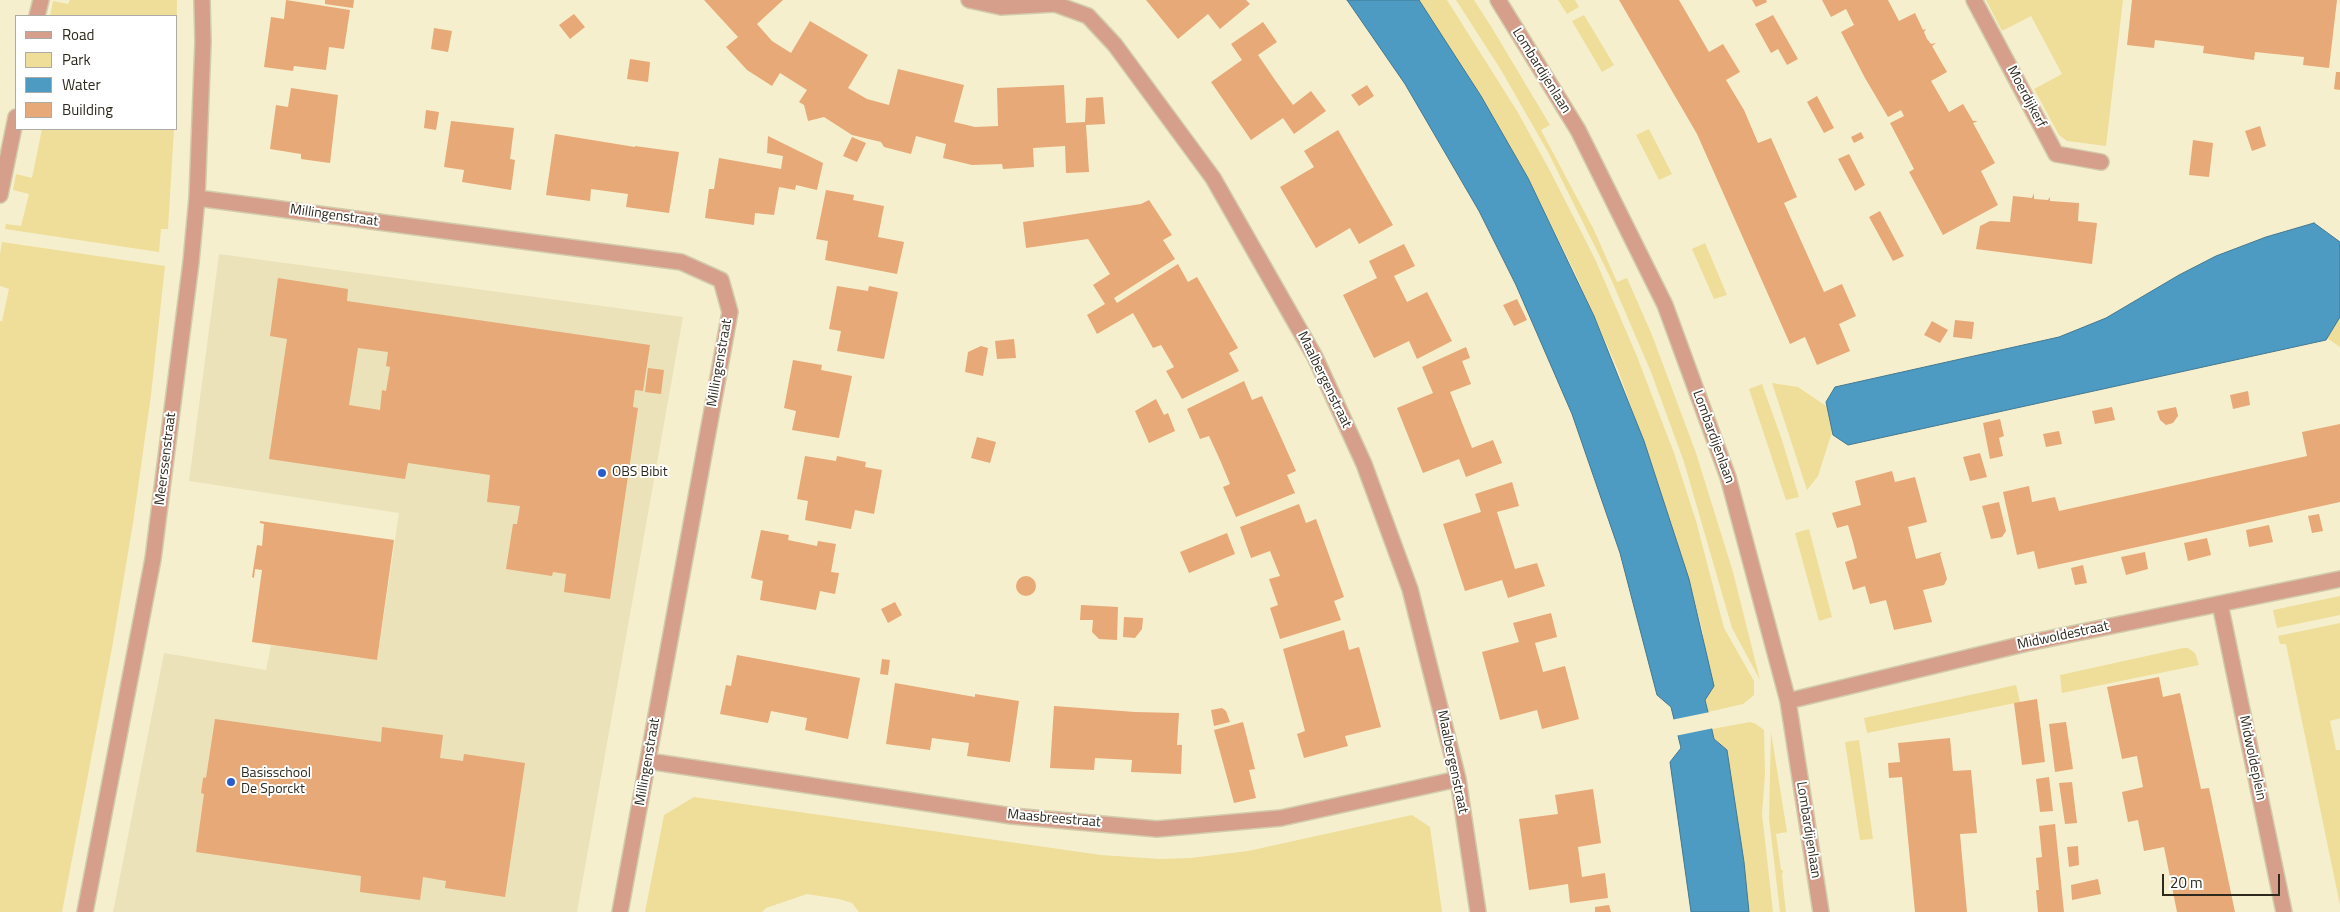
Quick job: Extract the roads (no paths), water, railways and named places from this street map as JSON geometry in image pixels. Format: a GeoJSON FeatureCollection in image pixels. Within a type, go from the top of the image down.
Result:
{"type":"FeatureCollection","features":[{"type":"Feature","properties":{"kind":"street"},"geometry":{"type":"LineString","coordinates":[[37,15],[41,0]]}},
{"type":"Feature","properties":{"kind":"street","name":"Meerssenstraat"},"geometry":{"type":"LineString","coordinates":[[85,912],[153,559],[197,198],[203,42],[202,0]]}},
{"type":"Feature","properties":{"kind":"street","name":"Maalbergenstraat"},"geometry":{"type":"LineString","coordinates":[[969,0],[1001,7],[1055,4],[1088,16],[1115,45],[1213,178],[1315,357],[1364,464],[1410,589],[1458,779],[1478,912]]}},
{"type":"Feature","properties":{"kind":"street","name":"Lombardijenlaan"},"geometry":{"type":"LineString","coordinates":[[1498,0],[1578,130],[1665,305],[1728,477],[1788,701],[1821,912]]}},
{"type":"Feature","properties":{"kind":"street","name":"Moerdijkerf"},"geometry":{"type":"LineString","coordinates":[[1974,0],[2056,154],[2102,162]]}},
{"type":"Feature","properties":{"kind":"street"},"geometry":{"type":"LineString","coordinates":[[0,195],[15,122]]}},
{"type":"Feature","properties":{"kind":"street","name":"Millingenstraat"},"geometry":{"type":"LineString","coordinates":[[197,198],[681,262],[722,280],[730,312],[620,912]]}},
{"type":"Feature","properties":{"kind":"street","name":"Midwoldestraat"},"geometry":{"type":"LineString","coordinates":[[1788,701],[2028,643],[2340,579]]}},
{"type":"Feature","properties":{"kind":"street","name":"Midwoldeplein"},"geometry":{"type":"LineString","coordinates":[[2220,604],[2284,912]]}},
{"type":"Feature","properties":{"kind":"street","name":"Maasbreestraat"},"geometry":{"type":"LineString","coordinates":[[648,761],[1012,816],[1157,829],[1280,818],[1458,779]]}},
{"type":"Feature","properties":{"kind":"water"},"geometry":{"type":"Polygon","coordinates":[[[1347,0],[1419,0],[1481,96],[1528,178],[1594,316],[1644,441],[1689,579],[1714,686],[1705,700],[1714,739],[1727,750],[1744,862],[1749,912],[1691,912],[1670,762],[1681,748],[1671,707],[1657,695],[1620,553],[1572,414],[1516,285],[1479,211],[1405,84],[1347,0]]]}},
{"type":"Feature","properties":{"kind":"water"},"geometry":{"type":"Polygon","coordinates":[[[2314,223],[2340,242],[2340,317],[2326,340],[1848,445],[1833,435],[1826,402],[1835,387],[2059,337],[2106,318],[2179,275],[2216,256],[2266,237],[2314,223]]]}},
{"type":"Feature","properties":{"kind":"place","name":"OBS Bibit"},"geometry":{"type":"Point","coordinates":[602,473]}},
{"type":"Feature","properties":{"kind":"place","name":"Basisschool De Sporckt"},"geometry":{"type":"Point","coordinates":[231,782]}}]}
